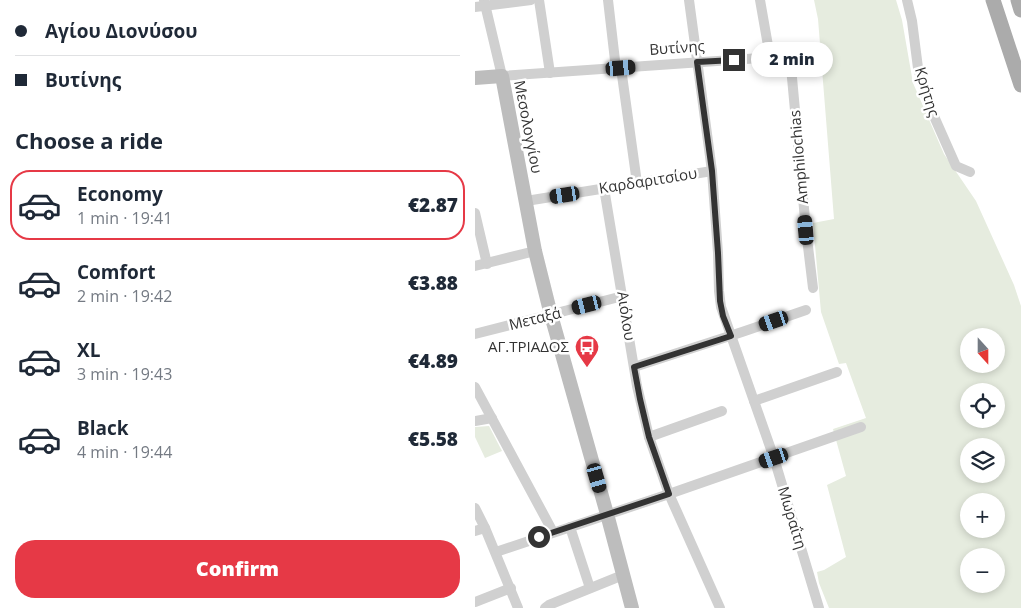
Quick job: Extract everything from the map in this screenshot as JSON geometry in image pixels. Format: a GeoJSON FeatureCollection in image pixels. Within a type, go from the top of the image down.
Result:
{"type":"FeatureCollection","features":[{"type":"Feature","properties":{"kind":"main road"},"geometry":{"type":"LineString","coordinates":[[993,0],[1021,83]]}},
{"type":"Feature","properties":{"kind":"main road"},"geometry":{"type":"LineString","coordinates":[[1018,0],[1021,10]]}},
{"type":"Feature","properties":{"kind":"street"},"geometry":{"type":"LineString","coordinates":[[481,5],[531,0]]}},
{"type":"Feature","properties":{"kind":"street"},"geometry":{"type":"LineString","coordinates":[[539,0],[550,73]]}},
{"type":"Feature","properties":{"kind":"street"},"geometry":{"type":"LineString","coordinates":[[608,0],[637,183]]}},
{"type":"Feature","properties":{"kind":"street","name":"Μωραΐτη"},"geometry":{"type":"LineString","coordinates":[[689,0],[712,171],[720,301],[723,316],[774,458],[819,608]]}},
{"type":"Feature","properties":{"kind":"street"},"geometry":{"type":"LineString","coordinates":[[760,0],[770,57]]}},
{"type":"Feature","properties":{"kind":"street","name":"Κρήτης"},"geometry":{"type":"LineString","coordinates":[[907,0],[919,68],[929,105],[956,166],[970,172]]}},
{"type":"Feature","properties":{"kind":"street","name":"Μεσολογγίου"},"geometry":{"type":"LineString","coordinates":[[481,5],[502,76],[535,251],[551,315],[632,608]]}},
{"type":"Feature","properties":{"kind":"street","name":"Βυτίνης"},"geometry":{"type":"LineString","coordinates":[[475,78],[790,56],[822,51]]}},
{"type":"Feature","properties":{"kind":"street","name":"Amphilochias"},"geometry":{"type":"LineString","coordinates":[[790,56],[813,288]]}},
{"type":"Feature","properties":{"kind":"street","name":"Καρδαριτσίου"},"geometry":{"type":"LineString","coordinates":[[526,201],[712,171]]}},
{"type":"Feature","properties":{"kind":"street","name":"Αιόλου"},"geometry":{"type":"LineString","coordinates":[[605,188],[634,367],[649,437],[669,494],[716,607]]}},
{"type":"Feature","properties":{"kind":"street"},"geometry":{"type":"LineString","coordinates":[[475,213],[487,264]]}},
{"type":"Feature","properties":{"kind":"street"},"geometry":{"type":"LineString","coordinates":[[475,266],[535,251]]}},
{"type":"Feature","properties":{"kind":"street","name":"Μεταξά"},"geometry":{"type":"LineString","coordinates":[[475,334],[623,296]]}},
{"type":"Feature","properties":{"kind":"street"},"geometry":{"type":"LineString","coordinates":[[634,367],[806,310]]}},
{"type":"Feature","properties":{"kind":"street"},"geometry":{"type":"LineString","coordinates":[[754,401],[837,372]]}},
{"type":"Feature","properties":{"kind":"street"},"geometry":{"type":"LineString","coordinates":[[475,387],[553,532]]}},
{"type":"Feature","properties":{"kind":"street"},"geometry":{"type":"LineString","coordinates":[[649,437],[722,411]]}},
{"type":"Feature","properties":{"kind":"street"},"geometry":{"type":"LineString","coordinates":[[475,421],[492,418]]}},
{"type":"Feature","properties":{"kind":"street"},"geometry":{"type":"LineString","coordinates":[[496,552],[861,427]]}},
{"type":"Feature","properties":{"kind":"street"},"geometry":{"type":"LineString","coordinates":[[475,508],[480,529],[496,552],[518,608]]}},
{"type":"Feature","properties":{"kind":"street"},"geometry":{"type":"LineString","coordinates":[[570,527],[590,588]]}},
{"type":"Feature","properties":{"kind":"street"},"geometry":{"type":"LineString","coordinates":[[545,608],[623,575]]}},
{"type":"Feature","properties":{"kind":"street"},"geometry":{"type":"LineString","coordinates":[[475,602],[511,588]]}},
{"type":"Feature","properties":{"kind":"shaded area"},"geometry":{"type":"Polygon","coordinates":[[[814,0],[896,0],[902,20],[913,83],[944,154],[976,201],[1014,285],[1021,306],[1021,608],[829,608],[819,583],[817,572],[846,557],[827,485],[846,476],[833,429],[866,418],[846,363],[839,364],[821,312],[813,223],[834,219],[818,19],[814,0]]]}},
{"type":"Feature","properties":{"kind":"shaded area"},"geometry":{"type":"Polygon","coordinates":[[[489,426],[502,451],[485,458],[475,437],[475,427],[489,426]]]}},
{"type":"Feature","properties":{"kind":"place","name":"ΑΓ.ΤΡΙΑΔΟΣ"},"geometry":{"type":"Point","coordinates":[587,368]}},
{"type":"Feature","properties":{"kind":"route"},"geometry":{"type":"LineString","coordinates":[[539,537],[669,494],[649,437],[634,367],[731,336],[723,316],[720,301],[712,171],[697,62],[734,60]]}}]}
